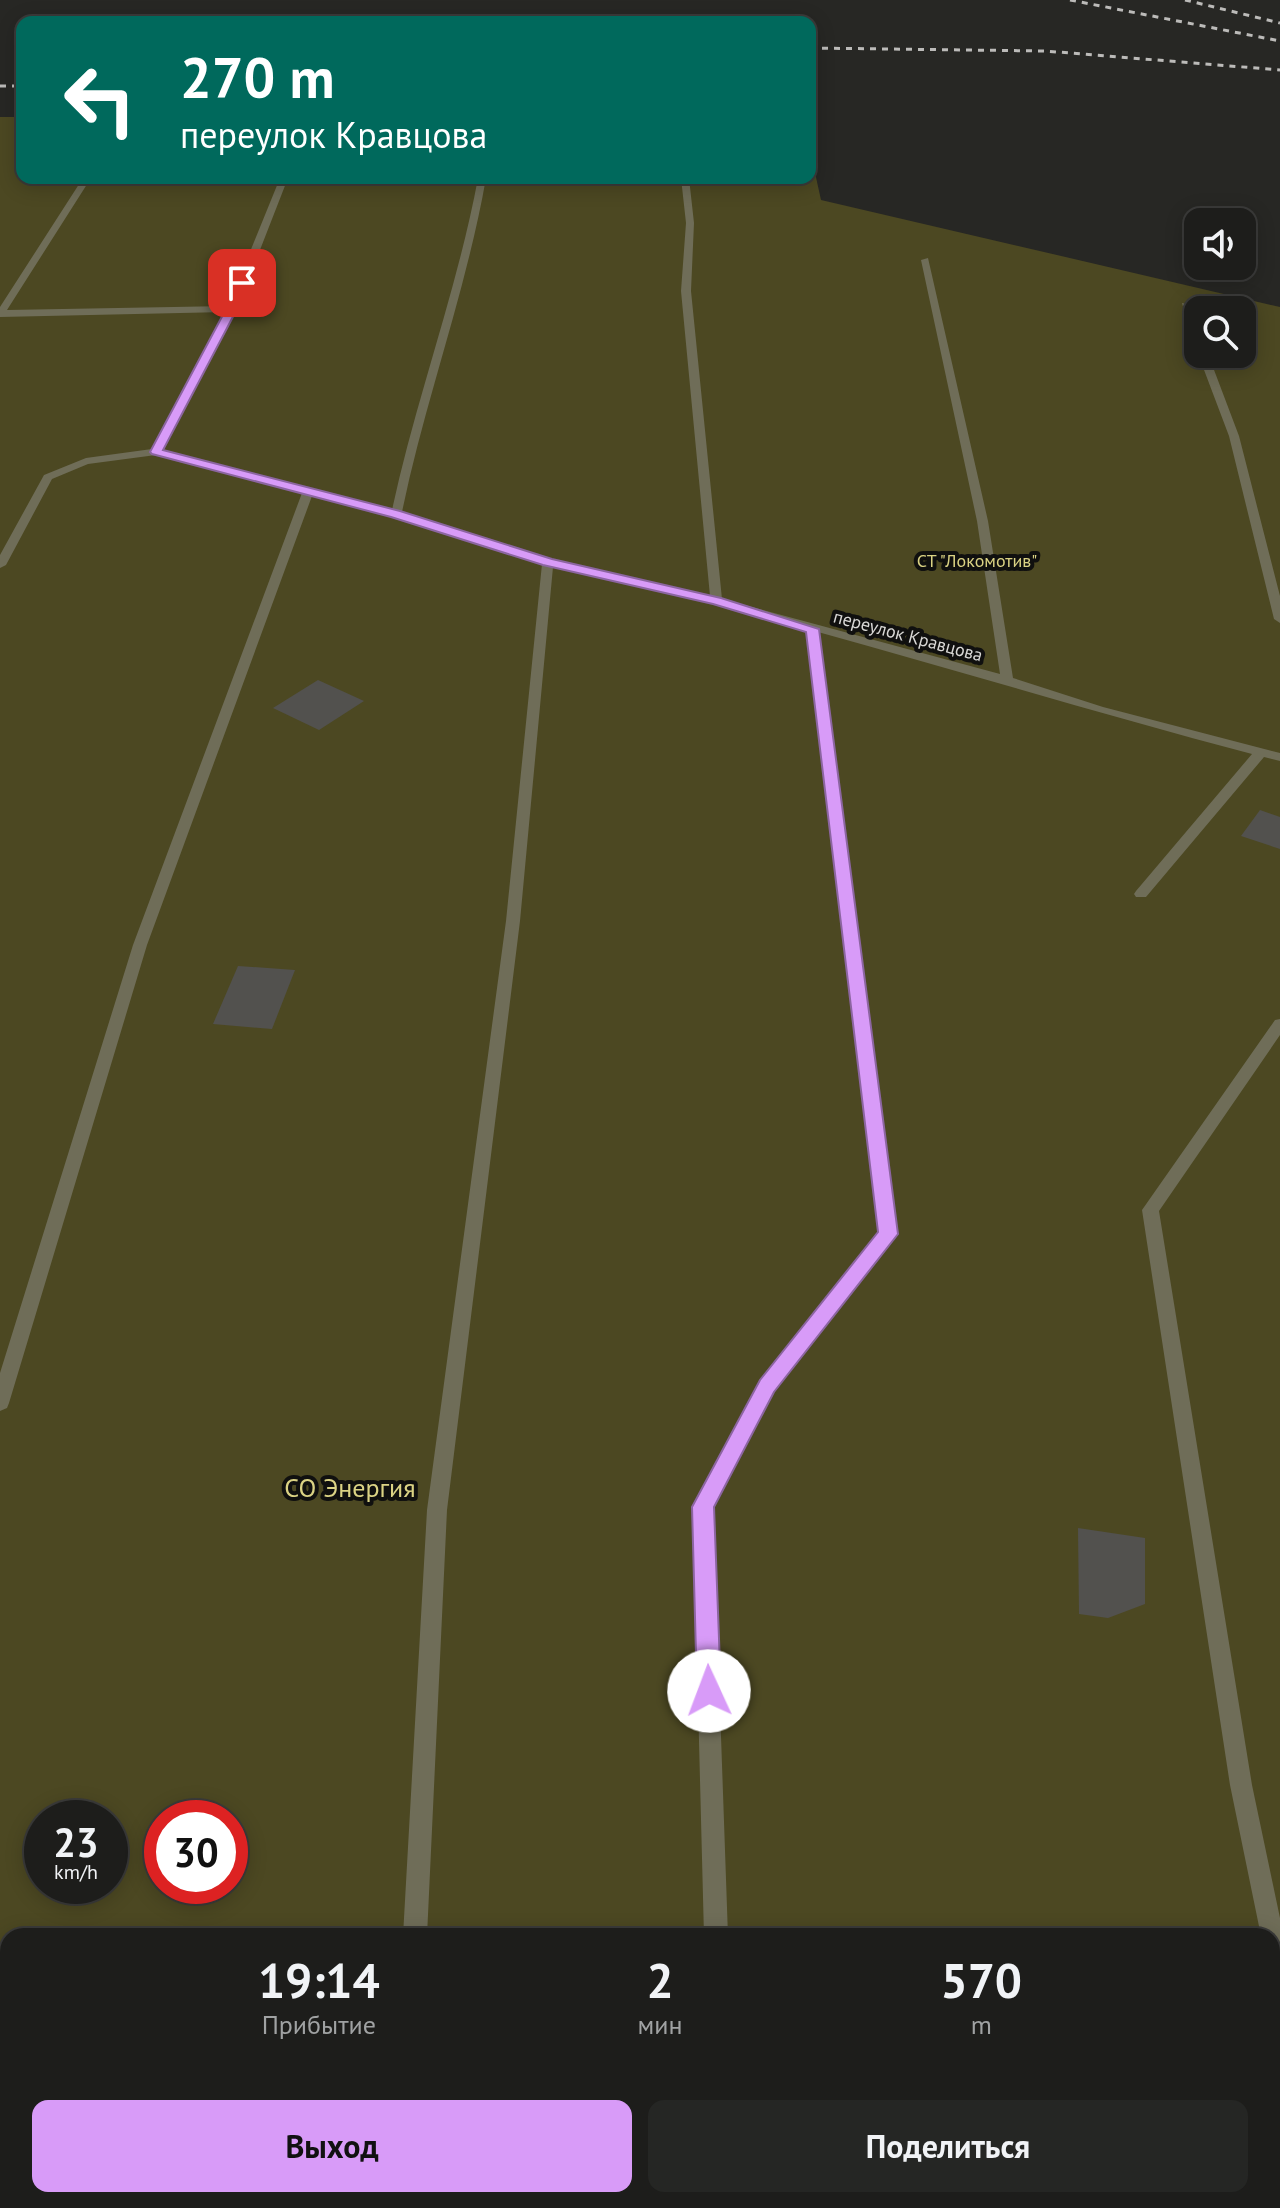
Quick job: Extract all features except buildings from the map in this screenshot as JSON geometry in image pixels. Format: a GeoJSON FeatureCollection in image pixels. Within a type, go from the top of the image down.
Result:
{"type":"FeatureCollection","features":[{"type":"Feature","properties":{"kind":"street"},"geometry":{"type":"LineString","coordinates":[[0,313],[83,184]]}},
{"type":"Feature","properties":{"kind":"street"},"geometry":{"type":"LineString","coordinates":[[0,565],[48,477],[86,461],[156,452],[232,309],[282,184]]}},
{"type":"Feature","properties":{"kind":"street"},"geometry":{"type":"LineString","coordinates":[[396,514],[403,472],[474,233],[481,184]]}},
{"type":"Feature","properties":{"kind":"street"},"geometry":{"type":"LineString","coordinates":[[686,184],[690,223],[686,291],[716,601]]}},
{"type":"Feature","properties":{"kind":"street"},"geometry":{"type":"LineString","coordinates":[[925,260],[984,519],[1007,680]]}},
{"type":"Feature","properties":{"kind":"street"},"geometry":{"type":"LineString","coordinates":[[0,313],[232,309]]}},
{"type":"Feature","properties":{"kind":"street"},"geometry":{"type":"LineString","coordinates":[[1208,368],[1234,436],[1280,619]]}},
{"type":"Feature","properties":{"kind":"street","name":"переулок Кравцова"},"geometry":{"type":"LineString","coordinates":[[156,452],[396,514],[548,562],[716,601],[1007,680],[1099,710],[1280,757]]}},
{"type":"Feature","properties":{"kind":"street"},"geometry":{"type":"LineString","coordinates":[[0,1403],[140,945],[308,492]]}},
{"type":"Feature","properties":{"kind":"street"},"geometry":{"type":"LineString","coordinates":[[415,1928],[437,1510],[513,921],[548,562]]}},
{"type":"Feature","properties":{"kind":"street"},"geometry":{"type":"LineString","coordinates":[[716,1928],[703,1507],[767,1386],[888,1234],[812,629]]}},
{"type":"Feature","properties":{"kind":"street"},"geometry":{"type":"LineString","coordinates":[[1141,894],[1260,753]]}},
{"type":"Feature","properties":{"kind":"street"},"geometry":{"type":"LineString","coordinates":[[1271,1928],[1241,1785],[1150,1210],[1280,1024]]}},
{"type":"Feature","properties":{"kind":"green space"},"geometry":{"type":"Polygon","coordinates":[[[0,117],[16,117],[16,184],[816,184],[816,177],[821,200],[1233,296],[1184,296],[1184,368],[1256,368],[1256,301],[1280,307],[1280,1928],[0,1928],[0,117]]]}},
{"type":"Feature","properties":{"kind":"railway"},"geometry":{"type":"LineString","coordinates":[[1070,0],[1280,41]]}},
{"type":"Feature","properties":{"kind":"railway"},"geometry":{"type":"LineString","coordinates":[[1185,0],[1280,23]]}},
{"type":"Feature","properties":{"kind":"railway"},"geometry":{"type":"LineString","coordinates":[[816,48],[1045,51],[1280,70]]}},
{"type":"Feature","properties":{"kind":"railway"},"geometry":{"type":"LineString","coordinates":[[0,86],[16,86]]}},
{"type":"Feature","properties":{"kind":"route"},"geometry":{"type":"LineString","coordinates":[[242,283],[232,309],[156,452],[396,514],[548,562],[716,601],[812,629],[888,1234],[767,1386],[703,1507],[709,1691]]}},
{"type":"Feature","properties":{"kind":"park label","name":"СТ \"Локомотив\""},"geometry":{"type":"Point","coordinates":[977,561]}},
{"type":"Feature","properties":{"kind":"park label","name":"СО Энергия"},"geometry":{"type":"Point","coordinates":[350,1488]}}]}
